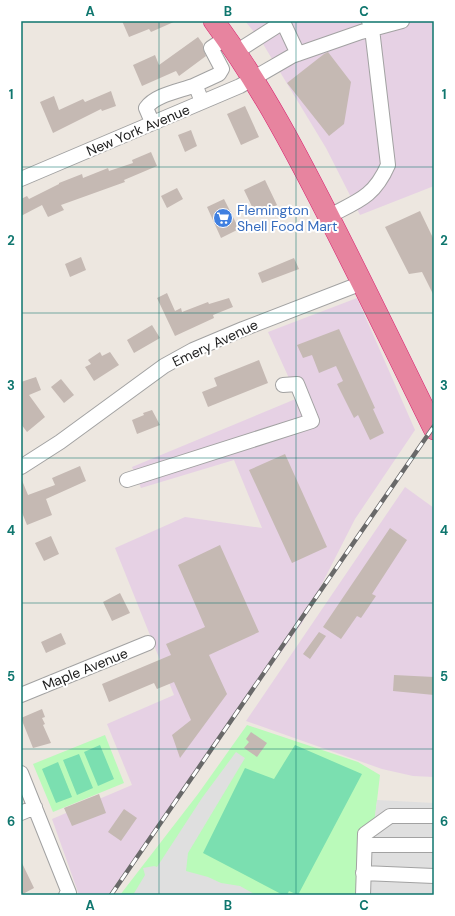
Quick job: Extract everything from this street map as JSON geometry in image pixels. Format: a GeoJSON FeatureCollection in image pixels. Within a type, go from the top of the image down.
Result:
{"type":"FeatureCollection","features":[{"type":"Feature","properties":{"kind":"highway"},"geometry":{"type":"LineString","coordinates":[[214,21],[254,79],[287,135],[329,216],[434,429]]}},
{"type":"Feature","properties":{"kind":"street"},"geometry":{"type":"LineString","coordinates":[[152,122],[146,108],[150,103],[219,74],[222,69],[211,48],[231,45],[283,21],[298,54]]}},
{"type":"Feature","properties":{"kind":"street","name":"New York Avenue"},"geometry":{"type":"LineString","coordinates":[[21,179],[104,145],[152,122],[254,79],[298,54],[371,25],[402,21]]}},
{"type":"Feature","properties":{"kind":"street"},"geometry":{"type":"LineString","coordinates":[[329,216],[367,196],[382,180],[388,165],[371,25]]}},
{"type":"Feature","properties":{"kind":"street"},"geometry":{"type":"LineString","coordinates":[[193,86],[197,89],[202,102]]}},
{"type":"Feature","properties":{"kind":"street","name":"Emery Avenue"},"geometry":{"type":"LineString","coordinates":[[21,467],[53,447],[164,366],[193,350],[362,283]]}},
{"type":"Feature","properties":{"kind":"street"},"geometry":{"type":"LineString","coordinates":[[126,480],[312,421],[298,384],[284,385]]}},
{"type":"Feature","properties":{"kind":"street","name":"Maple Avenue"},"geometry":{"type":"LineString","coordinates":[[21,695],[148,643]]}},
{"type":"Feature","properties":{"kind":"street"},"geometry":{"type":"LineString","coordinates":[[21,773],[68,894]]}},
{"type":"Feature","properties":{"kind":"street"},"geometry":{"type":"LineString","coordinates":[[21,813],[35,807]]}},
{"type":"Feature","properties":{"kind":"street"},"geometry":{"type":"LineString","coordinates":[[363,895],[365,834],[390,816],[434,816]]}},
{"type":"Feature","properties":{"kind":"street"},"geometry":{"type":"LineString","coordinates":[[365,845],[434,845]]}},
{"type":"Feature","properties":{"kind":"street"},"geometry":{"type":"LineString","coordinates":[[364,873],[434,876]]}},
{"type":"Feature","properties":{"kind":"shaded area"},"geometry":{"type":"Polygon","coordinates":[[[245,21],[434,21],[434,186],[360,215],[326,148],[260,39],[245,21]]]}},
{"type":"Feature","properties":{"kind":"shaded area"},"geometry":{"type":"Polygon","coordinates":[[[357,298],[415,430],[355,519],[302,623],[108,895],[79,895],[52,819],[132,785],[107,724],[174,695],[115,548],[185,517],[262,528],[234,460],[141,488],[132,467],[298,398],[268,332],[357,298]]]}},
{"type":"Feature","properties":{"kind":"shaded area"},"geometry":{"type":"Polygon","coordinates":[[[405,487],[434,508],[434,777],[413,776],[382,769],[246,721],[405,487]]]}},
{"type":"Feature","properties":{"kind":"shaded area"},"geometry":{"type":"Polygon","coordinates":[[[236,752],[245,758],[188,853],[186,871],[208,877],[221,883],[240,886],[256,895],[133,895],[145,875],[143,868],[154,866],[157,867],[202,798],[236,752]]]}},
{"type":"Feature","properties":{"kind":"shaded area"},"geometry":{"type":"Polygon","coordinates":[[[377,800],[434,803],[434,895],[365,895],[377,800]]]}},
{"type":"Feature","properties":{"kind":"green space"},"geometry":{"type":"Polygon","coordinates":[[[247,725],[358,762],[380,775],[366,895],[120,895],[198,794],[247,725]]]}},
{"type":"Feature","properties":{"kind":"green space"},"geometry":{"type":"Polygon","coordinates":[[[105,735],[124,783],[53,812],[33,764],[105,735]]]}},
{"type":"Feature","properties":{"kind":"green space"},"geometry":{"type":"Polygon","coordinates":[[[100,745],[114,779],[98,786],[84,752],[100,745]]]}},
{"type":"Feature","properties":{"kind":"green space"},"geometry":{"type":"Polygon","coordinates":[[[295,745],[362,774],[298,895],[289,891],[287,895],[283,895],[203,853],[245,768],[274,779],[295,745]]]}},
{"type":"Feature","properties":{"kind":"green space"},"geometry":{"type":"Polygon","coordinates":[[[79,754],[93,788],[77,795],[63,760],[79,754]]]}},
{"type":"Feature","properties":{"kind":"green space"},"geometry":{"type":"Polygon","coordinates":[[[58,762],[72,797],[56,803],[42,769],[58,762]]]}},
{"type":"Feature","properties":{"kind":"building"},"geometry":{"type":"Polygon","coordinates":[[[122,21],[176,21],[151,32],[149,29],[129,37],[122,21]]]}},
{"type":"Feature","properties":{"kind":"building"},"geometry":{"type":"Polygon","coordinates":[[[198,37],[203,44],[206,56],[179,76],[176,71],[142,86],[133,65],[155,55],[159,65],[198,37]]]}},
{"type":"Feature","properties":{"kind":"building"},"geometry":{"type":"Polygon","coordinates":[[[328,52],[351,82],[344,124],[329,136],[287,83],[328,52]]]}},
{"type":"Feature","properties":{"kind":"building"},"geometry":{"type":"Polygon","coordinates":[[[111,91],[116,106],[102,111],[101,109],[53,133],[40,102],[54,96],[59,110],[83,99],[85,102],[111,91]]]}},
{"type":"Feature","properties":{"kind":"building"},"geometry":{"type":"Polygon","coordinates":[[[245,106],[259,137],[241,145],[227,114],[245,106]]]}},
{"type":"Feature","properties":{"kind":"building"},"geometry":{"type":"Polygon","coordinates":[[[191,130],[197,146],[185,152],[178,135],[191,130]]]}},
{"type":"Feature","properties":{"kind":"building"},"geometry":{"type":"Polygon","coordinates":[[[151,152],[157,166],[124,180],[125,182],[61,205],[64,210],[48,217],[42,205],[21,216],[21,199],[27,196],[29,199],[59,183],[82,174],[83,178],[108,168],[109,171],[133,163],[132,160],[151,152]]]}},
{"type":"Feature","properties":{"kind":"building"},"geometry":{"type":"Polygon","coordinates":[[[265,180],[277,205],[256,215],[244,190],[265,180]]]}},
{"type":"Feature","properties":{"kind":"building"},"geometry":{"type":"Polygon","coordinates":[[[177,188],[183,199],[167,208],[161,196],[177,188]]]}},
{"type":"Feature","properties":{"kind":"building","name":"Flemington Shell Food Mart"},"geometry":{"type":"Polygon","coordinates":[[[224,199],[239,229],[221,238],[207,207],[224,199]]]}},
{"type":"Feature","properties":{"kind":"building"},"geometry":{"type":"Polygon","coordinates":[[[420,211],[434,240],[434,296],[422,272],[409,274],[385,227],[420,211]]]}},
{"type":"Feature","properties":{"kind":"building"},"geometry":{"type":"Polygon","coordinates":[[[81,257],[86,270],[70,277],[65,264],[81,257]]]}},
{"type":"Feature","properties":{"kind":"building"},"geometry":{"type":"Polygon","coordinates":[[[294,258],[299,269],[262,283],[258,273],[294,258]]]}},
{"type":"Feature","properties":{"kind":"building"},"geometry":{"type":"Polygon","coordinates":[[[167,293],[175,311],[181,308],[182,312],[208,302],[209,304],[229,298],[233,307],[213,315],[214,318],[175,336],[157,298],[167,293]]]}},
{"type":"Feature","properties":{"kind":"building"},"geometry":{"type":"Polygon","coordinates":[[[152,325],[160,338],[134,353],[127,340],[152,325]]]}},
{"type":"Feature","properties":{"kind":"building"},"geometry":{"type":"Polygon","coordinates":[[[339,329],[375,408],[373,409],[384,433],[370,440],[358,415],[354,418],[337,384],[343,381],[336,366],[319,373],[312,355],[303,358],[297,345],[339,329]]]}},
{"type":"Feature","properties":{"kind":"building"},"geometry":{"type":"Polygon","coordinates":[[[100,352],[102,356],[110,352],[119,365],[94,381],[85,367],[91,364],[88,360],[100,352]]]}},
{"type":"Feature","properties":{"kind":"building"},"geometry":{"type":"Polygon","coordinates":[[[259,360],[268,383],[208,407],[202,392],[217,386],[214,378],[259,360]]]}},
{"type":"Feature","properties":{"kind":"building"},"geometry":{"type":"Polygon","coordinates":[[[36,377],[41,390],[29,395],[45,417],[27,432],[21,424],[21,382],[36,377]]]}},
{"type":"Feature","properties":{"kind":"building"},"geometry":{"type":"Polygon","coordinates":[[[61,379],[74,395],[64,403],[51,387],[61,379]]]}},
{"type":"Feature","properties":{"kind":"building"},"geometry":{"type":"Polygon","coordinates":[[[152,410],[160,425],[137,434],[132,420],[144,415],[143,413],[152,410]]]}},
{"type":"Feature","properties":{"kind":"building"},"geometry":{"type":"Polygon","coordinates":[[[285,454],[327,547],[292,563],[249,470],[285,454]]]}},
{"type":"Feature","properties":{"kind":"building"},"geometry":{"type":"Polygon","coordinates":[[[80,466],[86,481],[46,499],[52,515],[27,525],[21,510],[21,478],[28,495],[55,485],[52,478],[80,466]]]}},
{"type":"Feature","properties":{"kind":"building"},"geometry":{"type":"Polygon","coordinates":[[[390,528],[407,540],[372,594],[376,596],[361,618],[357,616],[341,639],[323,627],[390,528]]]}},
{"type":"Feature","properties":{"kind":"building"},"geometry":{"type":"Polygon","coordinates":[[[51,536],[59,554],[44,561],[35,543],[51,536]]]}},
{"type":"Feature","properties":{"kind":"building"},"geometry":{"type":"Polygon","coordinates":[[[220,545],[259,632],[209,655],[227,694],[180,758],[172,735],[191,720],[174,682],[157,689],[154,683],[109,702],[102,684],[171,655],[166,644],[205,627],[178,565],[220,545]]]}},
{"type":"Feature","properties":{"kind":"building"},"geometry":{"type":"Polygon","coordinates":[[[120,593],[130,613],[112,621],[103,602],[120,593]]]}},
{"type":"Feature","properties":{"kind":"building"},"geometry":{"type":"Polygon","coordinates":[[[319,632],[326,636],[310,659],[303,654],[319,632]]]}},
{"type":"Feature","properties":{"kind":"building"},"geometry":{"type":"Polygon","coordinates":[[[61,633],[66,644],[46,653],[41,642],[61,633]]]}},
{"type":"Feature","properties":{"kind":"building"},"geometry":{"type":"Polygon","coordinates":[[[394,675],[434,677],[434,695],[393,691],[394,675]]]}},
{"type":"Feature","properties":{"kind":"building"},"geometry":{"type":"Polygon","coordinates":[[[42,709],[45,717],[42,718],[45,724],[43,725],[51,743],[33,748],[21,718],[42,709]]]}},
{"type":"Feature","properties":{"kind":"building"},"geometry":{"type":"Polygon","coordinates":[[[251,732],[267,743],[257,757],[244,748],[249,742],[246,739],[251,732]]]}},
{"type":"Feature","properties":{"kind":"building"},"geometry":{"type":"Polygon","coordinates":[[[99,794],[106,813],[72,826],[64,808],[99,794]]]}},
{"type":"Feature","properties":{"kind":"building"},"geometry":{"type":"Polygon","coordinates":[[[124,809],[137,818],[121,841],[108,832],[124,809]]]}},
{"type":"Feature","properties":{"kind":"building"},"geometry":{"type":"Polygon","coordinates":[[[21,861],[34,888],[21,895],[21,861]]]}},
{"type":"Feature","properties":{"kind":"railway"},"geometry":{"type":"LineString","coordinates":[[111,895],[434,426]]}},
{"type":"Feature","properties":{"kind":"place","name":"Flemington Shell Food Mart"},"geometry":{"type":"Point","coordinates":[223,218]}}]}
